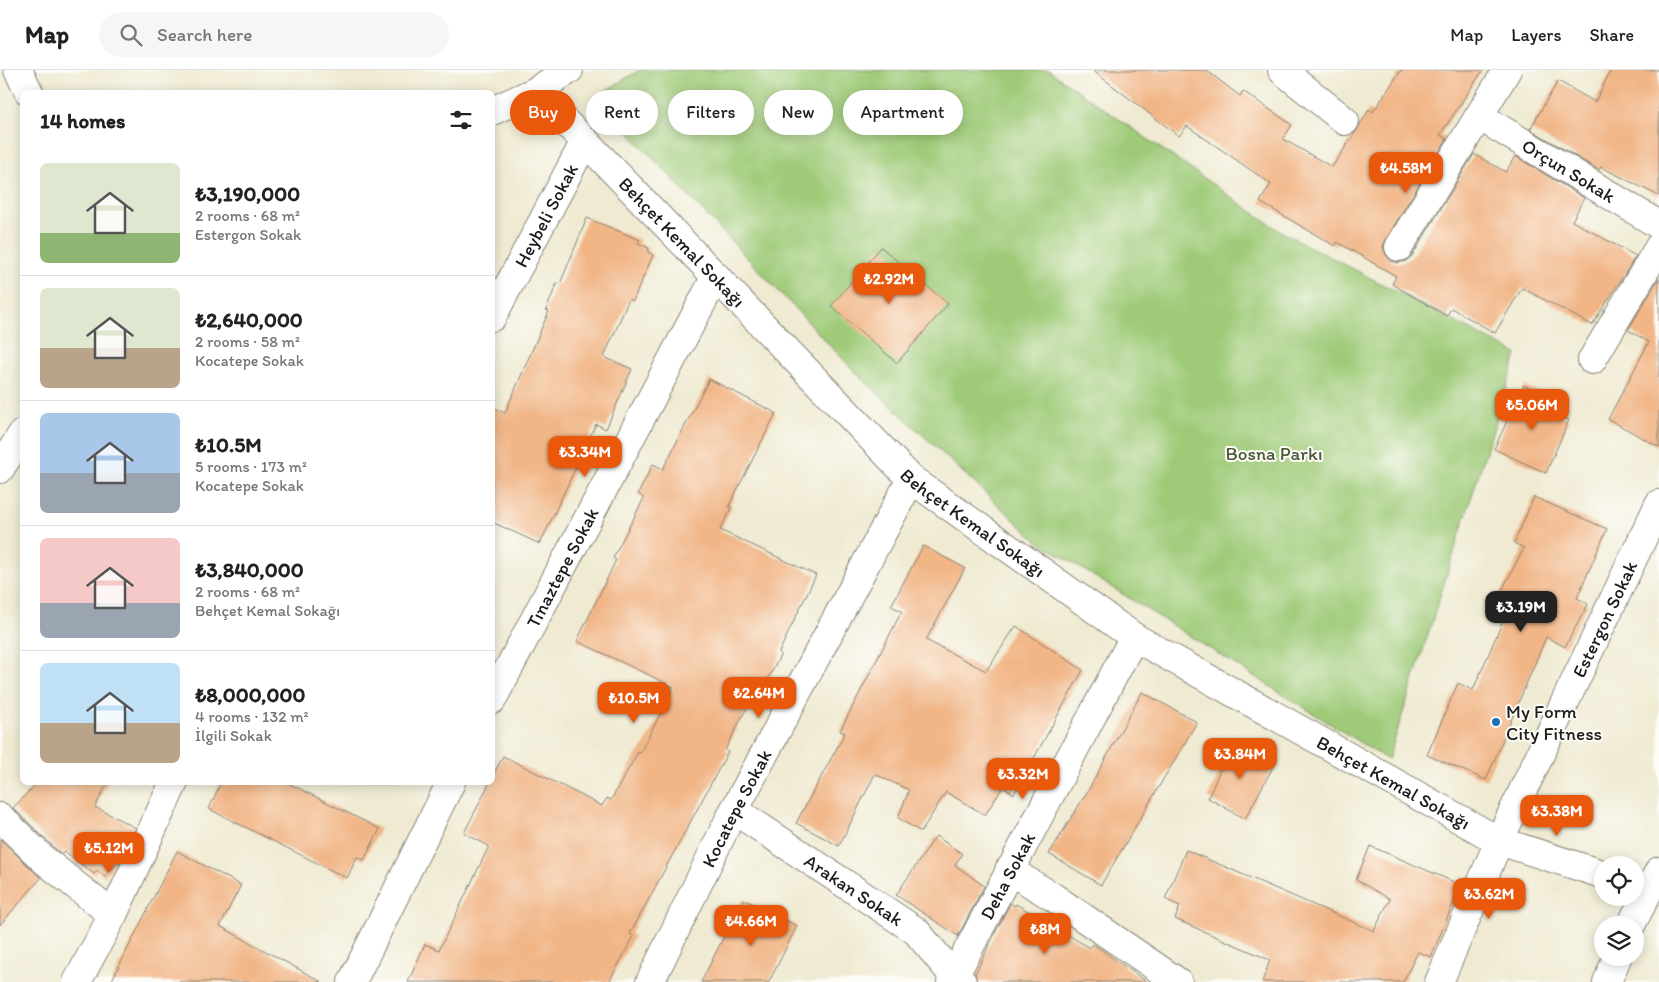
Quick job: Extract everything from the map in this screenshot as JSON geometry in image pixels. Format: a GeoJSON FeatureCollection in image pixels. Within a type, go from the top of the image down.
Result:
{"type":"FeatureCollection","features":[{"type":"Feature","properties":{"kind":"street"},"geometry":{"type":"LineString","coordinates":[[18,70],[28,90]]}},
{"type":"Feature","properties":{"kind":"street"},"geometry":{"type":"LineString","coordinates":[[537,90],[569,70]]}},
{"type":"Feature","properties":{"kind":"street"},"geometry":{"type":"LineString","coordinates":[[1282,70],[1345,121]]}},
{"type":"Feature","properties":{"kind":"street"},"geometry":{"type":"LineString","coordinates":[[1399,248],[1507,70]]}},
{"type":"Feature","properties":{"kind":"street"},"geometry":{"type":"LineString","coordinates":[[495,110],[510,103]]}},
{"type":"Feature","properties":{"kind":"street","name":"Orçun Sokak"},"geometry":{"type":"LineString","coordinates":[[1479,116],[1659,225]]}},
{"type":"Feature","properties":{"kind":"street","name":"Behçet Kemal Sokağı"},"geometry":{"type":"LineString","coordinates":[[576,132],[911,479],[1134,637],[1499,841],[1594,871]]}},
{"type":"Feature","properties":{"kind":"street","name":"Heybeli Sokak"},"geometry":{"type":"LineString","coordinates":[[495,311],[585,141]]}},
{"type":"Feature","properties":{"kind":"street"},"geometry":{"type":"LineString","coordinates":[[1592,360],[1659,247]]}},
{"type":"Feature","properties":{"kind":"street","name":"Tınaztepe Sokak"},"geometry":{"type":"LineString","coordinates":[[495,694],[716,276]]}},
{"type":"Feature","properties":{"kind":"street"},"geometry":{"type":"LineString","coordinates":[[0,469],[20,437]]}},
{"type":"Feature","properties":{"kind":"street","name":"Kocatepe Sokak"},"geometry":{"type":"LineString","coordinates":[[650,982],[734,810],[911,479]]}},
{"type":"Feature","properties":{"kind":"street","name":"Estergon Sokak"},"geometry":{"type":"LineString","coordinates":[[1439,982],[1499,841],[1659,504]]}},
{"type":"Feature","properties":{"kind":"street","name":"Deha Sokak"},"geometry":{"type":"LineString","coordinates":[[956,980],[1009,870],[1134,637]]}},
{"type":"Feature","properties":{"kind":"street"},"geometry":{"type":"LineString","coordinates":[[77,982],[113,916],[173,785]]}},
{"type":"Feature","properties":{"kind":"street"},"geometry":{"type":"LineString","coordinates":[[352,982],[450,785]]}},
{"type":"Feature","properties":{"kind":"street","name":"Arakan Sokak"},"geometry":{"type":"LineString","coordinates":[[734,810],[916,932],[956,980]]}},
{"type":"Feature","properties":{"kind":"street"},"geometry":{"type":"LineString","coordinates":[[0,817],[44,860],[113,916]]}},
{"type":"Feature","properties":{"kind":"street"},"geometry":{"type":"LineString","coordinates":[[1009,870],[1053,897],[1178,982]]}},
{"type":"Feature","properties":{"kind":"street"},"geometry":{"type":"LineString","coordinates":[[1635,916],[1648,882]]}},
{"type":"Feature","properties":{"kind":"street"},"geometry":{"type":"LineString","coordinates":[[1607,982],[1614,966]]}},
{"type":"Feature","properties":{"kind":"green space","name":"Bosna Parkı"},"geometry":{"type":"Polygon","coordinates":[[[640,70],[1048,70],[1280,231],[1517,354],[1388,760],[1036,540],[857,374],[631,135],[658,135],[658,90],[607,90],[640,70]]]}},
{"type":"Feature","properties":{"kind":"building"},"geometry":{"type":"Polygon","coordinates":[[[1092,70],[1206,70],[1240,96],[1243,91],[1292,125],[1283,139],[1332,167],[1369,109],[1373,112],[1401,70],[1483,70],[1440,135],[1447,139],[1386,239],[1383,247],[1386,255],[1391,261],[1398,263],[1406,261],[1412,256],[1474,154],[1506,172],[1515,156],[1584,198],[1572,221],[1636,256],[1592,325],[1522,288],[1495,333],[1451,308],[1447,316],[1392,284],[1396,276],[1337,242],[1335,246],[1260,202],[1271,184],[1187,126],[1179,136],[1092,70]]]}},
{"type":"Feature","properties":{"kind":"building"},"geometry":{"type":"Polygon","coordinates":[[[1611,70],[1659,70],[1659,196],[1601,167],[1599,170],[1530,129],[1558,81],[1595,102],[1611,70]]]}},
{"type":"Feature","properties":{"kind":"building"},"geometry":{"type":"Polygon","coordinates":[[[587,218],[640,240],[638,243],[649,248],[648,252],[653,255],[633,301],[629,299],[604,357],[632,369],[606,429],[596,424],[540,544],[495,523],[495,408],[505,413],[549,311],[546,310],[557,283],[560,284],[587,218]]]}},
{"type":"Feature","properties":{"kind":"building"},"geometry":{"type":"Polygon","coordinates":[[[881,247],[948,304],[897,363],[831,306],[881,247]]]}},
{"type":"Feature","properties":{"kind":"building"},"geometry":{"type":"Polygon","coordinates":[[[1659,278],[1659,447],[1608,419],[1649,342],[1628,330],[1659,278]]]}},
{"type":"Feature","properties":{"kind":"building"},"geometry":{"type":"Polygon","coordinates":[[[709,379],[776,413],[729,506],[732,507],[720,530],[816,575],[779,652],[781,654],[761,693],[756,690],[725,750],[728,752],[630,934],[634,936],[609,982],[408,982],[425,944],[439,950],[489,846],[464,833],[488,785],[495,785],[495,771],[503,756],[602,806],[607,798],[611,800],[638,752],[640,753],[674,687],[577,641],[616,560],[613,558],[644,498],[638,494],[653,464],[663,469],[709,379]]]}},
{"type":"Feature","properties":{"kind":"building"},"geometry":{"type":"Polygon","coordinates":[[[1524,385],[1550,397],[1545,408],[1569,420],[1546,473],[1494,449],[1524,385]]]}},
{"type":"Feature","properties":{"kind":"building"},"geometry":{"type":"Polygon","coordinates":[[[1534,497],[1607,529],[1577,598],[1588,604],[1565,647],[1546,637],[1486,780],[1427,755],[1458,683],[1473,690],[1505,616],[1492,609],[1524,548],[1514,543],[1534,497]]]}},
{"type":"Feature","properties":{"kind":"building"},"geometry":{"type":"Polygon","coordinates":[[[923,546],[965,568],[926,640],[986,671],[1016,626],[1083,670],[1014,794],[1003,787],[985,815],[946,792],[921,832],[898,818],[909,790],[875,774],[839,846],[796,823],[845,733],[840,731],[902,611],[891,606],[923,546]]]}},
{"type":"Feature","properties":{"kind":"building"},"geometry":{"type":"Polygon","coordinates":[[[1142,692],[1197,722],[1101,885],[1049,854],[1089,789],[1142,692]]]}},
{"type":"Feature","properties":{"kind":"building"},"geometry":{"type":"Polygon","coordinates":[[[1232,742],[1274,765],[1245,819],[1208,798],[1232,742]]]}},
{"type":"Feature","properties":{"kind":"building"},"geometry":{"type":"Polygon","coordinates":[[[35,785],[106,785],[95,807],[136,828],[122,858],[105,877],[97,870],[94,874],[64,851],[61,854],[13,808],[35,785]]]}},
{"type":"Feature","properties":{"kind":"building"},"geometry":{"type":"Polygon","coordinates":[[[220,785],[292,785],[380,829],[364,860],[357,857],[347,878],[209,809],[220,785]]]}},
{"type":"Feature","properties":{"kind":"building"},"geometry":{"type":"Polygon","coordinates":[[[936,836],[962,854],[955,865],[984,886],[958,936],[896,895],[936,836]]]}},
{"type":"Feature","properties":{"kind":"building"},"geometry":{"type":"Polygon","coordinates":[[[0,839],[41,878],[0,925],[0,839]]]}},
{"type":"Feature","properties":{"kind":"building"},"geometry":{"type":"Polygon","coordinates":[[[1370,846],[1461,885],[1431,957],[1418,952],[1403,982],[1262,982],[1270,960],[1175,919],[1180,906],[1165,899],[1186,850],[1374,931],[1390,899],[1356,880],[1370,846]]]}},
{"type":"Feature","properties":{"kind":"building"},"geometry":{"type":"Polygon","coordinates":[[[177,851],[241,885],[220,926],[322,982],[111,982],[177,851]]]}},
{"type":"Feature","properties":{"kind":"building"},"geometry":{"type":"Polygon","coordinates":[[[743,899],[797,926],[769,982],[701,982],[743,899]]]}},
{"type":"Feature","properties":{"kind":"building"},"geometry":{"type":"Polygon","coordinates":[[[1010,903],[1015,906],[1016,904],[1090,948],[1093,944],[1147,982],[977,982],[975,974],[1010,903]]]}},
{"type":"Feature","properties":{"kind":"place","name":"My Form City Fitness"},"geometry":{"type":"Point","coordinates":[1496,722]}}]}
